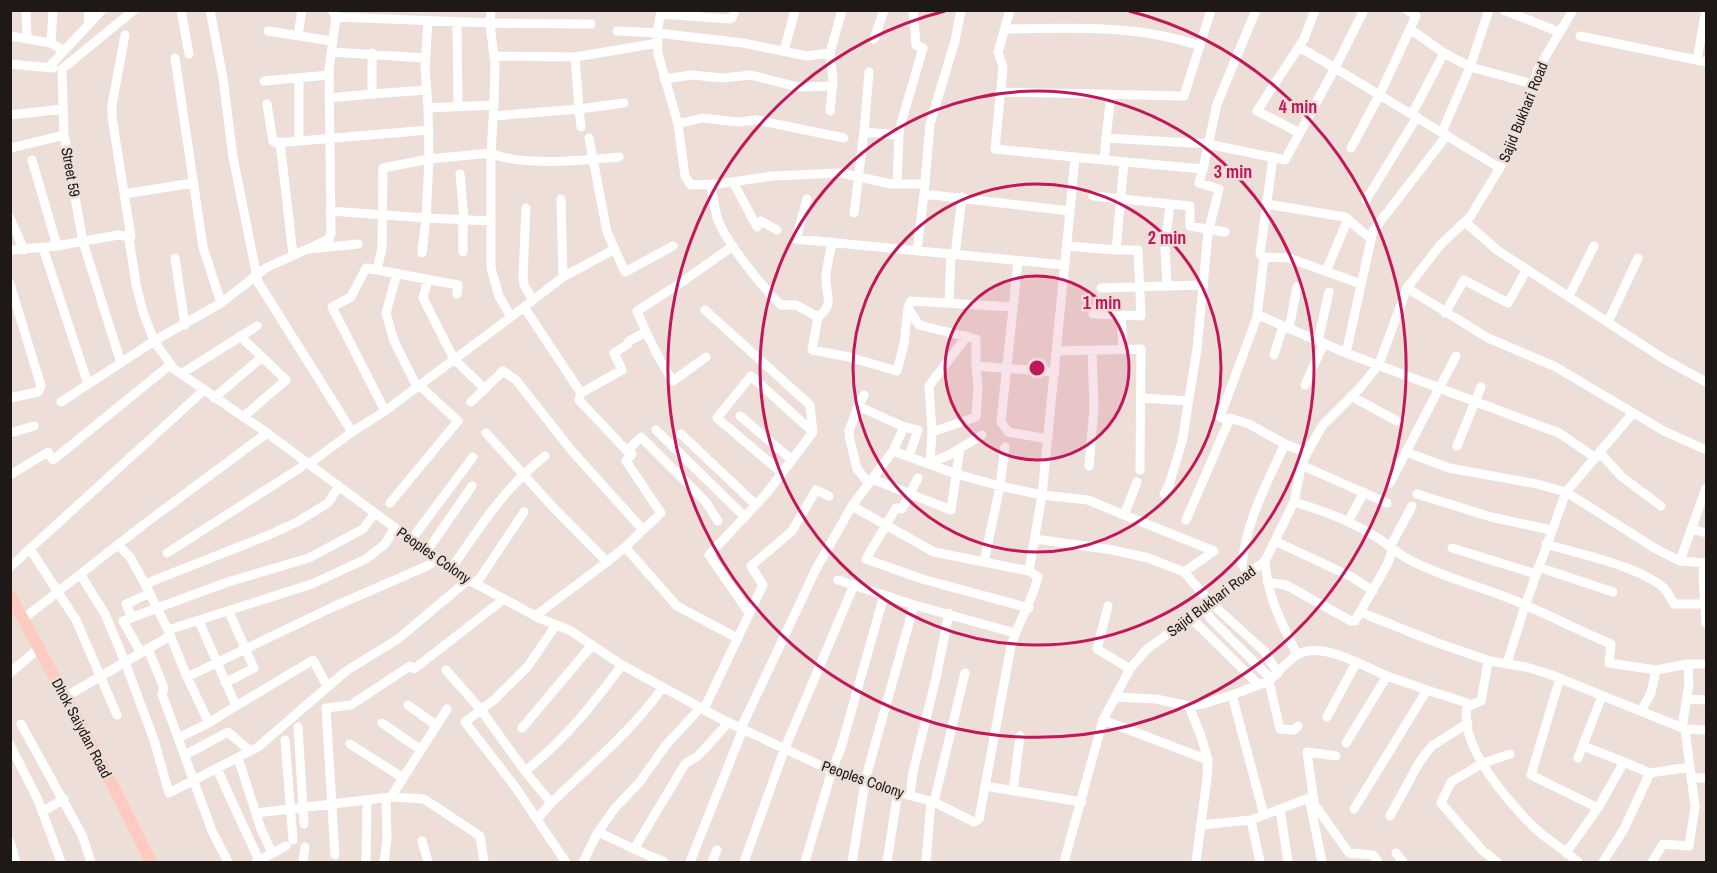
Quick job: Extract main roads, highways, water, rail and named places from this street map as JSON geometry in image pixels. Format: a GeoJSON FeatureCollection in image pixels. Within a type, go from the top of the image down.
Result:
{"type":"FeatureCollection","features":[{"type":"Feature","properties":{"kind":"main road","name":"Dhok Saiydan Road"},"geometry":{"type":"LineString","coordinates":[[11,597],[151,862]]}}]}
